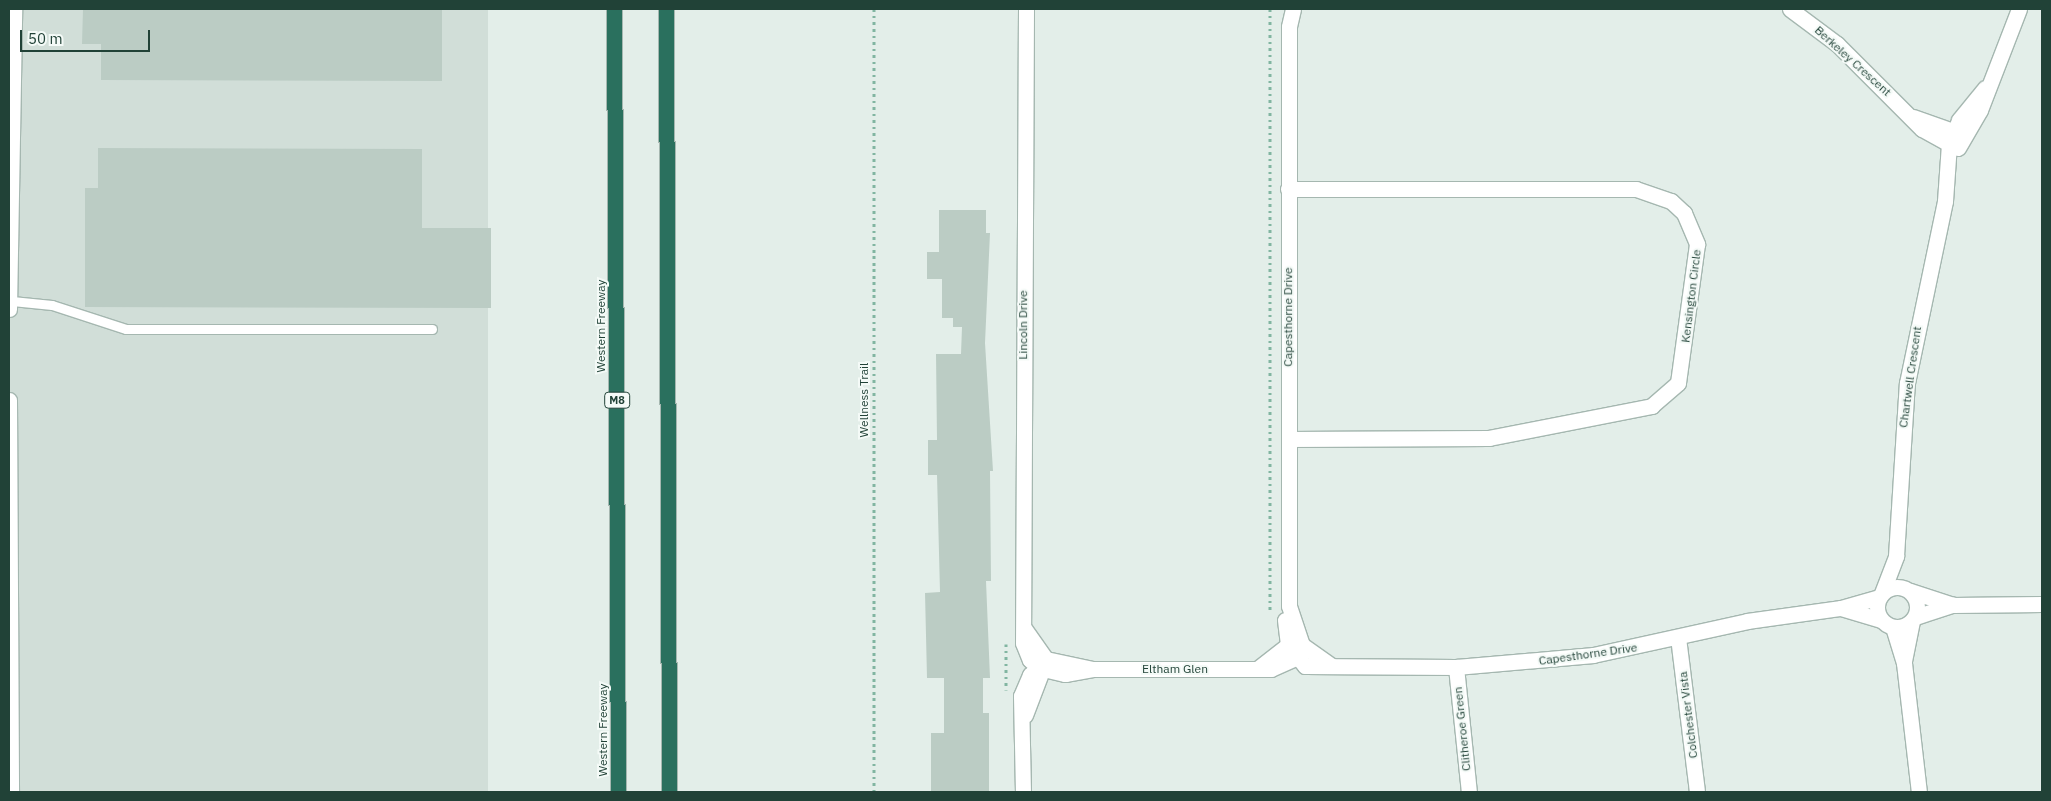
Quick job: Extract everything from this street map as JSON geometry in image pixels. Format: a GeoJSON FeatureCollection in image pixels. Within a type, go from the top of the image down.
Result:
{"type":"FeatureCollection","features":[{"type":"Feature","properties":{"kind":"highway","name":"Western Freeway"},"geometry":{"type":"LineString","coordinates":[[614,9],[618,792]]}},
{"type":"Feature","properties":{"kind":"highway"},"geometry":{"type":"LineString","coordinates":[[666,9],[669,792]]}},
{"type":"Feature","properties":{"kind":"street"},"geometry":{"type":"LineString","coordinates":[[10,305],[14,9]]}},
{"type":"Feature","properties":{"kind":"street","name":"Capesthorne Drive"},"geometry":{"type":"LineString","coordinates":[[1284,9],[1289,27]]}},
{"type":"Feature","properties":{"kind":"street","name":"Capesthorne Drive"},"geometry":{"type":"LineString","coordinates":[[1293,9],[1289,27],[1289,606],[1295,649],[1331,666],[1456,667],[1593,655],[1765,617],[1841,608],[1881,595]]}},
{"type":"Feature","properties":{"kind":"street","name":"Berkeley Crescent"},"geometry":{"type":"LineString","coordinates":[[1790,9],[1836,44],[1913,116],[1954,139]]}},
{"type":"Feature","properties":{"kind":"street","name":"Chartwell Crescent"},"geometry":{"type":"LineString","coordinates":[[1881,595],[1896,556],[1907,382],[1945,201],[1955,184],[1954,139],[1985,88],[2019,9]]}},
{"type":"Feature","properties":{"kind":"street","name":"Lincoln Drive"},"geometry":{"type":"LineString","coordinates":[[1023,13],[1024,628],[1041,666]]}},
{"type":"Feature","properties":{"kind":"street","name":"Kensington Circle"},"geometry":{"type":"LineString","coordinates":[[1288,189],[1636,189],[1656,193],[1671,201],[1684,213],[1697,244],[1678,383],[1652,406],[1489,438],[1289,439]]}},
{"type":"Feature","properties":{"kind":"street"},"geometry":{"type":"LineString","coordinates":[[9,400],[11,792]]}},
{"type":"Feature","properties":{"kind":"street","name":"Chartwell Crescent"},"geometry":{"type":"LineString","coordinates":[[1896,556],[1908,590]]}},
{"type":"Feature","properties":{"kind":"street"},"geometry":{"type":"LineString","coordinates":[[1919,792],[1904,663],[1887,623],[1881,595],[1894,587],[1953,605],[2042,604]]}},
{"type":"Feature","properties":{"kind":"street"},"geometry":{"type":"LineString","coordinates":[[1904,663],[1918,606],[1908,590]]}},
{"type":"Feature","properties":{"kind":"street"},"geometry":{"type":"LineString","coordinates":[[1887,623],[1914,619],[1953,605]]}},
{"type":"Feature","properties":{"kind":"street","name":"Capesthorne Drive"},"geometry":{"type":"LineString","coordinates":[[1841,608],[1887,623]]}},
{"type":"Feature","properties":{"kind":"street","name":"Colchester Vista"},"geometry":{"type":"LineString","coordinates":[[1678,637],[1697,792]]}},
{"type":"Feature","properties":{"kind":"street","name":"Eltham Glen"},"geometry":{"type":"LineString","coordinates":[[1041,666],[1093,669],[1257,669],[1295,649]]}},
{"type":"Feature","properties":{"kind":"street"},"geometry":{"type":"LineString","coordinates":[[1023,792],[1023,722],[1041,666]]}},
{"type":"Feature","properties":{"kind":"street","name":"Clitheroe Green"},"geometry":{"type":"LineString","coordinates":[[1456,667],[1469,792]]}},
{"type":"Feature","properties":{"kind":"lane"},"geometry":{"type":"LineString","coordinates":[[10,305],[52,305],[126,329],[432,329]]}},
{"type":"Feature","properties":{"kind":"path","name":"Wellness Trail"},"geometry":{"type":"LineString","coordinates":[[874,9],[874,792]]}},
{"type":"Feature","properties":{"kind":"path"},"geometry":{"type":"LineString","coordinates":[[1270,9],[1270,623]]}},
{"type":"Feature","properties":{"kind":"shaded area"},"geometry":{"type":"Polygon","coordinates":[[[9,9],[488,9],[488,792],[9,792],[9,9]]]}},
{"type":"Feature","properties":{"kind":"building"},"geometry":{"type":"Polygon","coordinates":[[[83,9],[442,9],[442,81],[101,80],[101,44],[82,44],[83,9]]]}},
{"type":"Feature","properties":{"kind":"building"},"geometry":{"type":"Polygon","coordinates":[[[98,148],[422,149],[422,228],[491,228],[491,308],[85,307],[85,188],[98,188],[98,148]]]}},
{"type":"Feature","properties":{"kind":"building"},"geometry":{"type":"Polygon","coordinates":[[[939,210],[986,210],[986,233],[990,233],[985,343],[993,471],[990,471],[991,581],[986,581],[990,678],[983,678],[983,713],[989,713],[989,792],[931,792],[931,733],[944,733],[944,678],[927,678],[925,593],[940,592],[937,475],[928,475],[928,440],[937,440],[936,354],[961,354],[962,327],[953,327],[953,318],[942,318],[942,279],[927,279],[927,252],[939,252],[939,210]]]}}]}
